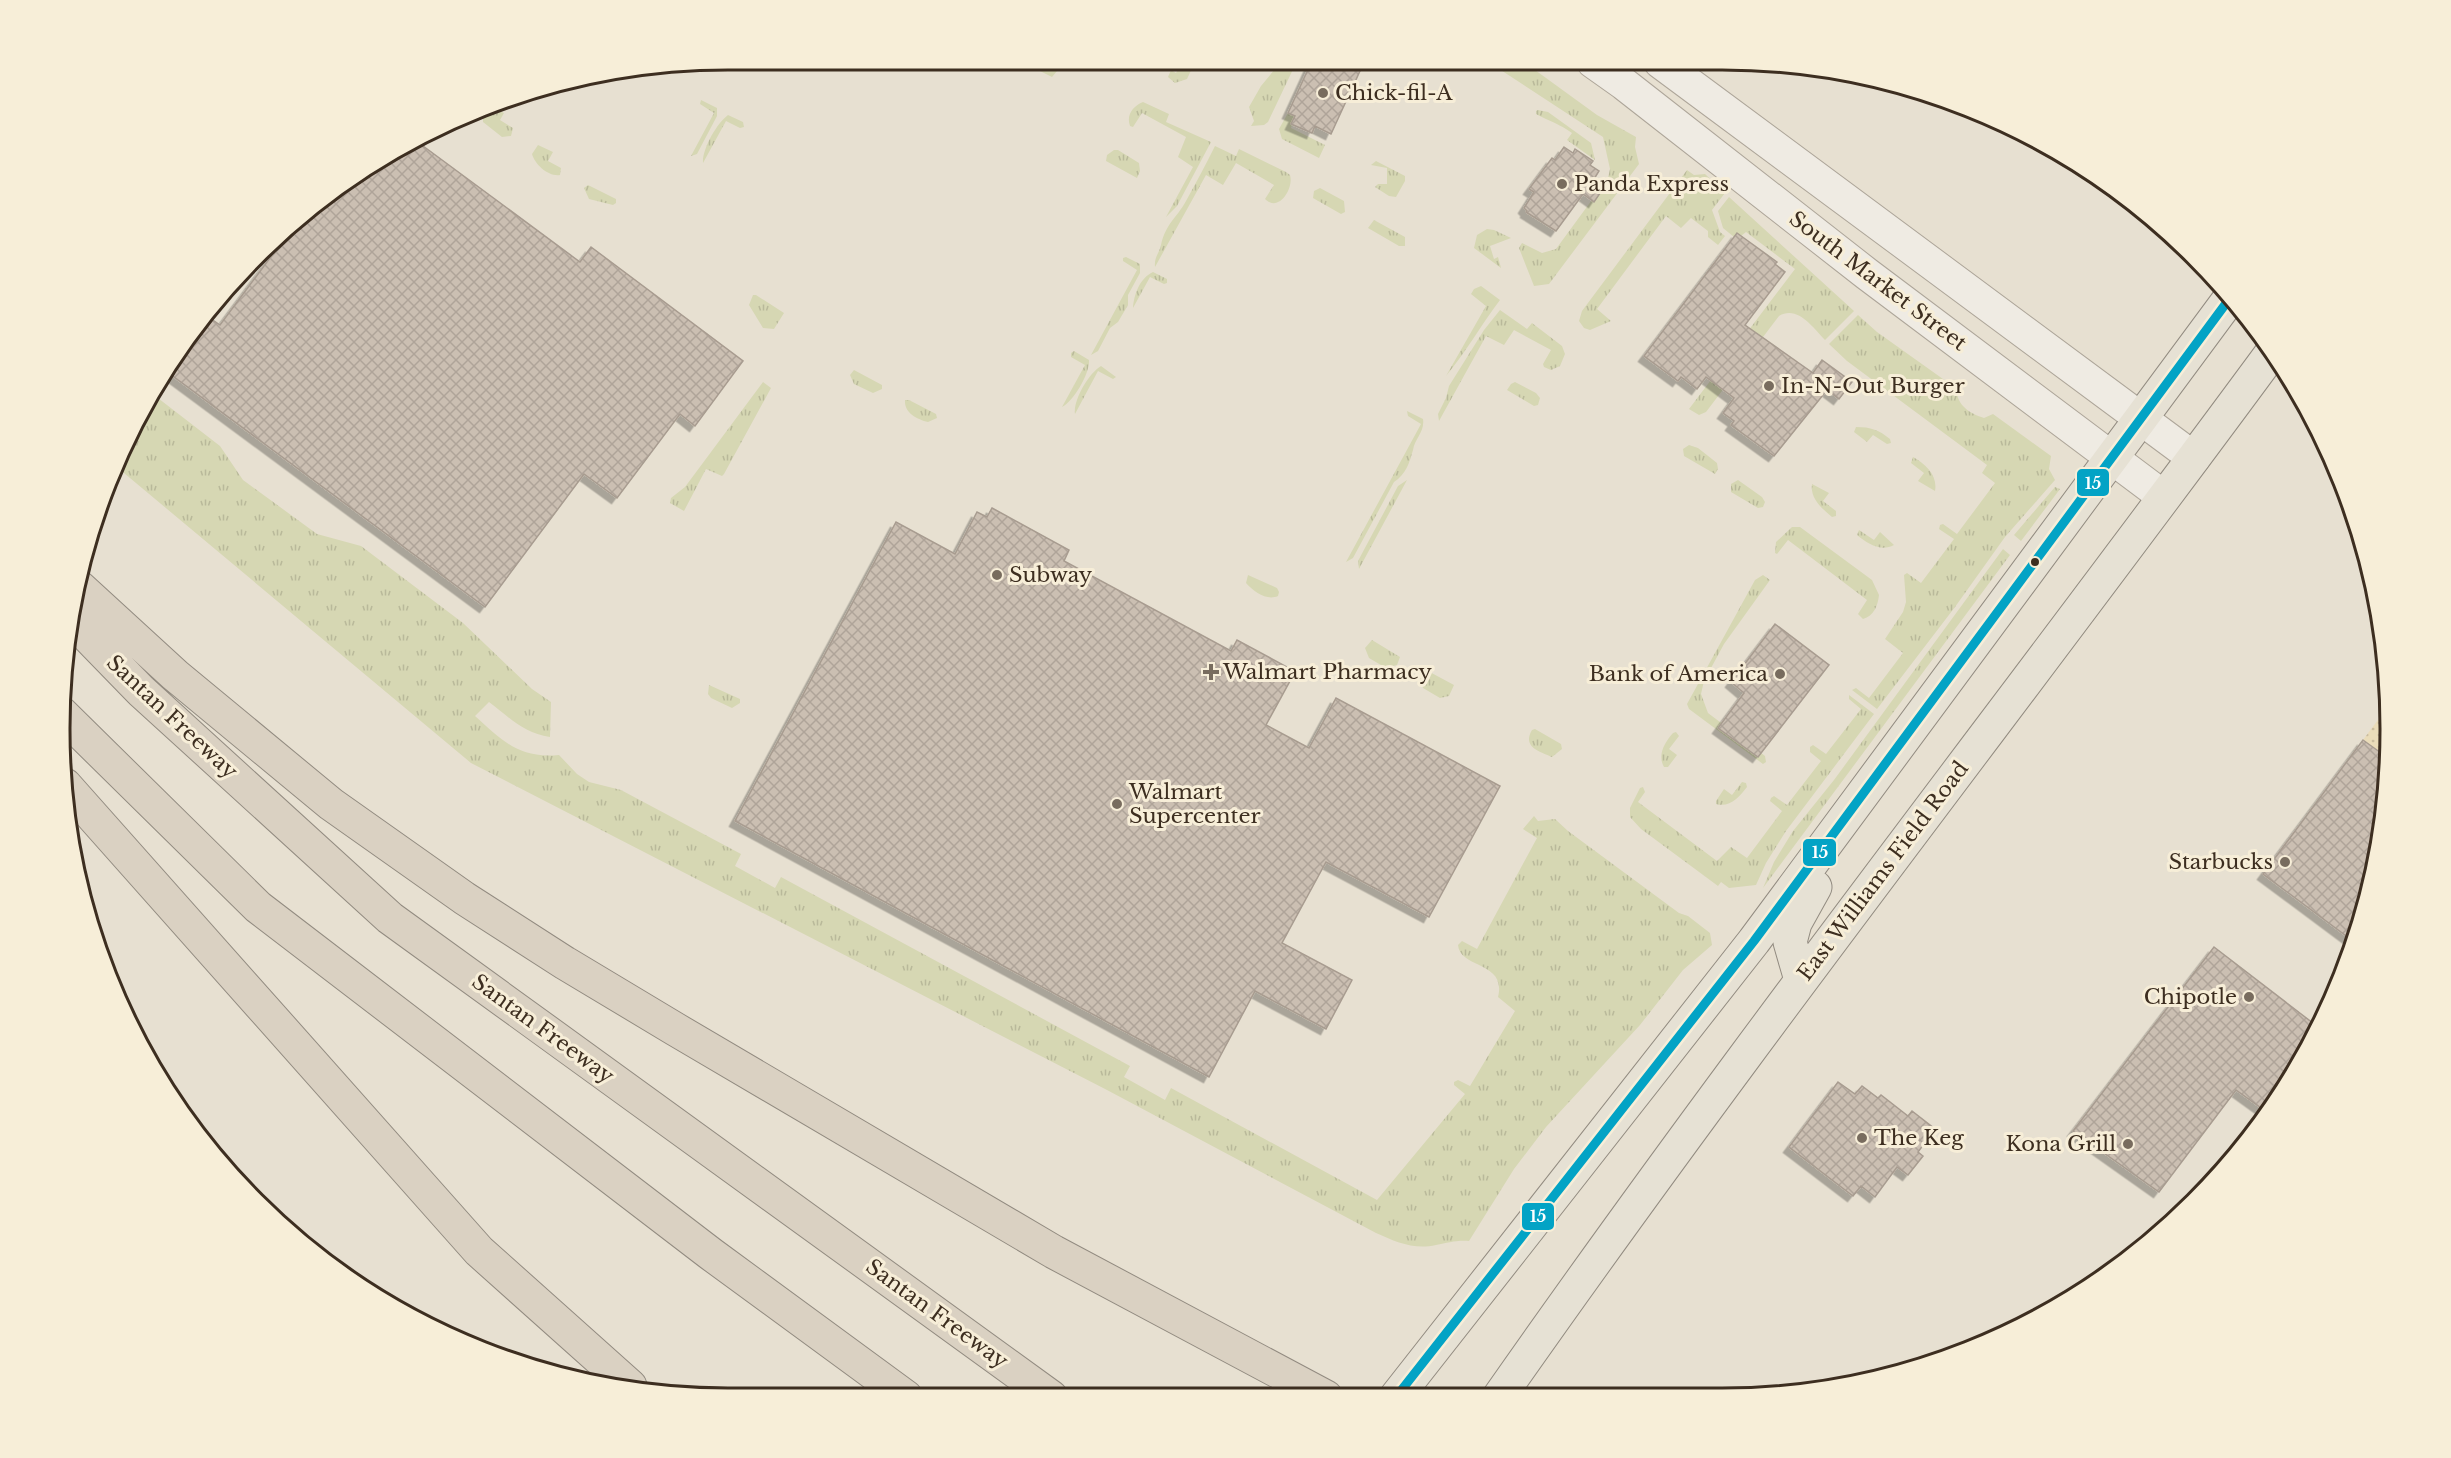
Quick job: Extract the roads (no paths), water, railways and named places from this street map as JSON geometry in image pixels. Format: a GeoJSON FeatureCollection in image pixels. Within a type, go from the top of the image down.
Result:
{"type":"FeatureCollection","features":[{"type":"Feature","properties":{"kind":"highway"},"geometry":{"type":"LineString","coordinates":[[85,593],[175,675],[331,804],[464,898],[565,963],[675,1029],[1054,1252],[1311,1388]]}},
{"type":"Feature","properties":{"kind":"highway","name":"Santan Freeway"},"geometry":{"type":"LineString","coordinates":[[79,627],[141,691],[390,918],[1040,1388]]}},
{"type":"Feature","properties":{"kind":"highway"},"geometry":{"type":"LineString","coordinates":[[70,722],[258,907],[711,1254],[895,1388]]}},
{"type":"Feature","properties":{"kind":"highway"},"geometry":{"type":"LineString","coordinates":[[74,794],[479,1251],[622,1378]]}},
{"type":"Feature","properties":{"kind":"main road"},"geometry":{"type":"LineString","coordinates":[[1402,1388],[1754,941],[2225,305]]}},
{"type":"Feature","properties":{"kind":"main road","name":"East Williams Field Road"},"geometry":{"type":"LineString","coordinates":[[1505,1388],[1885,866],[2267,359]]}},
{"type":"Feature","properties":{"kind":"main road"},"geometry":{"type":"LineString","coordinates":[[1802,980],[1790,942],[1795,923],[1842,848],[1854,805]]}},
{"type":"Feature","properties":{"kind":"street","name":"South Market Street"},"geometry":{"type":"LineString","coordinates":[[1604,70],[1867,274],[2164,497]]}},
{"type":"Feature","properties":{"kind":"street"},"geometry":{"type":"LineString","coordinates":[[1671,70],[2141,416],[2194,458]]}},
{"type":"Feature","properties":{"kind":"place","name":"Chick-fil-A"},"geometry":{"type":"Point","coordinates":[1323,93]}},
{"type":"Feature","properties":{"kind":"place","name":"Panda Express"},"geometry":{"type":"Point","coordinates":[1562,184]}},
{"type":"Feature","properties":{"kind":"place","name":"In-N-Out Burger"},"geometry":{"type":"Point","coordinates":[1769,386]}},
{"type":"Feature","properties":{"kind":"place","name":"Subway"},"geometry":{"type":"Point","coordinates":[997,575]}},
{"type":"Feature","properties":{"kind":"place","name":"Walmart Pharmacy"},"geometry":{"type":"Point","coordinates":[1211,672]}},
{"type":"Feature","properties":{"kind":"place","name":"Bank of America"},"geometry":{"type":"Point","coordinates":[1780,674]}},
{"type":"Feature","properties":{"kind":"place","name":"Walmart Supercenter"},"geometry":{"type":"Point","coordinates":[1117,804]}},
{"type":"Feature","properties":{"kind":"place","name":"Starbucks"},"geometry":{"type":"Point","coordinates":[2285,862]}},
{"type":"Feature","properties":{"kind":"place","name":"Chipotle"},"geometry":{"type":"Point","coordinates":[2249,997]}},
{"type":"Feature","properties":{"kind":"place","name":"The Keg"},"geometry":{"type":"Point","coordinates":[1862,1138]}},
{"type":"Feature","properties":{"kind":"place","name":"Kona Grill"},"geometry":{"type":"Point","coordinates":[2128,1144]}}]}
